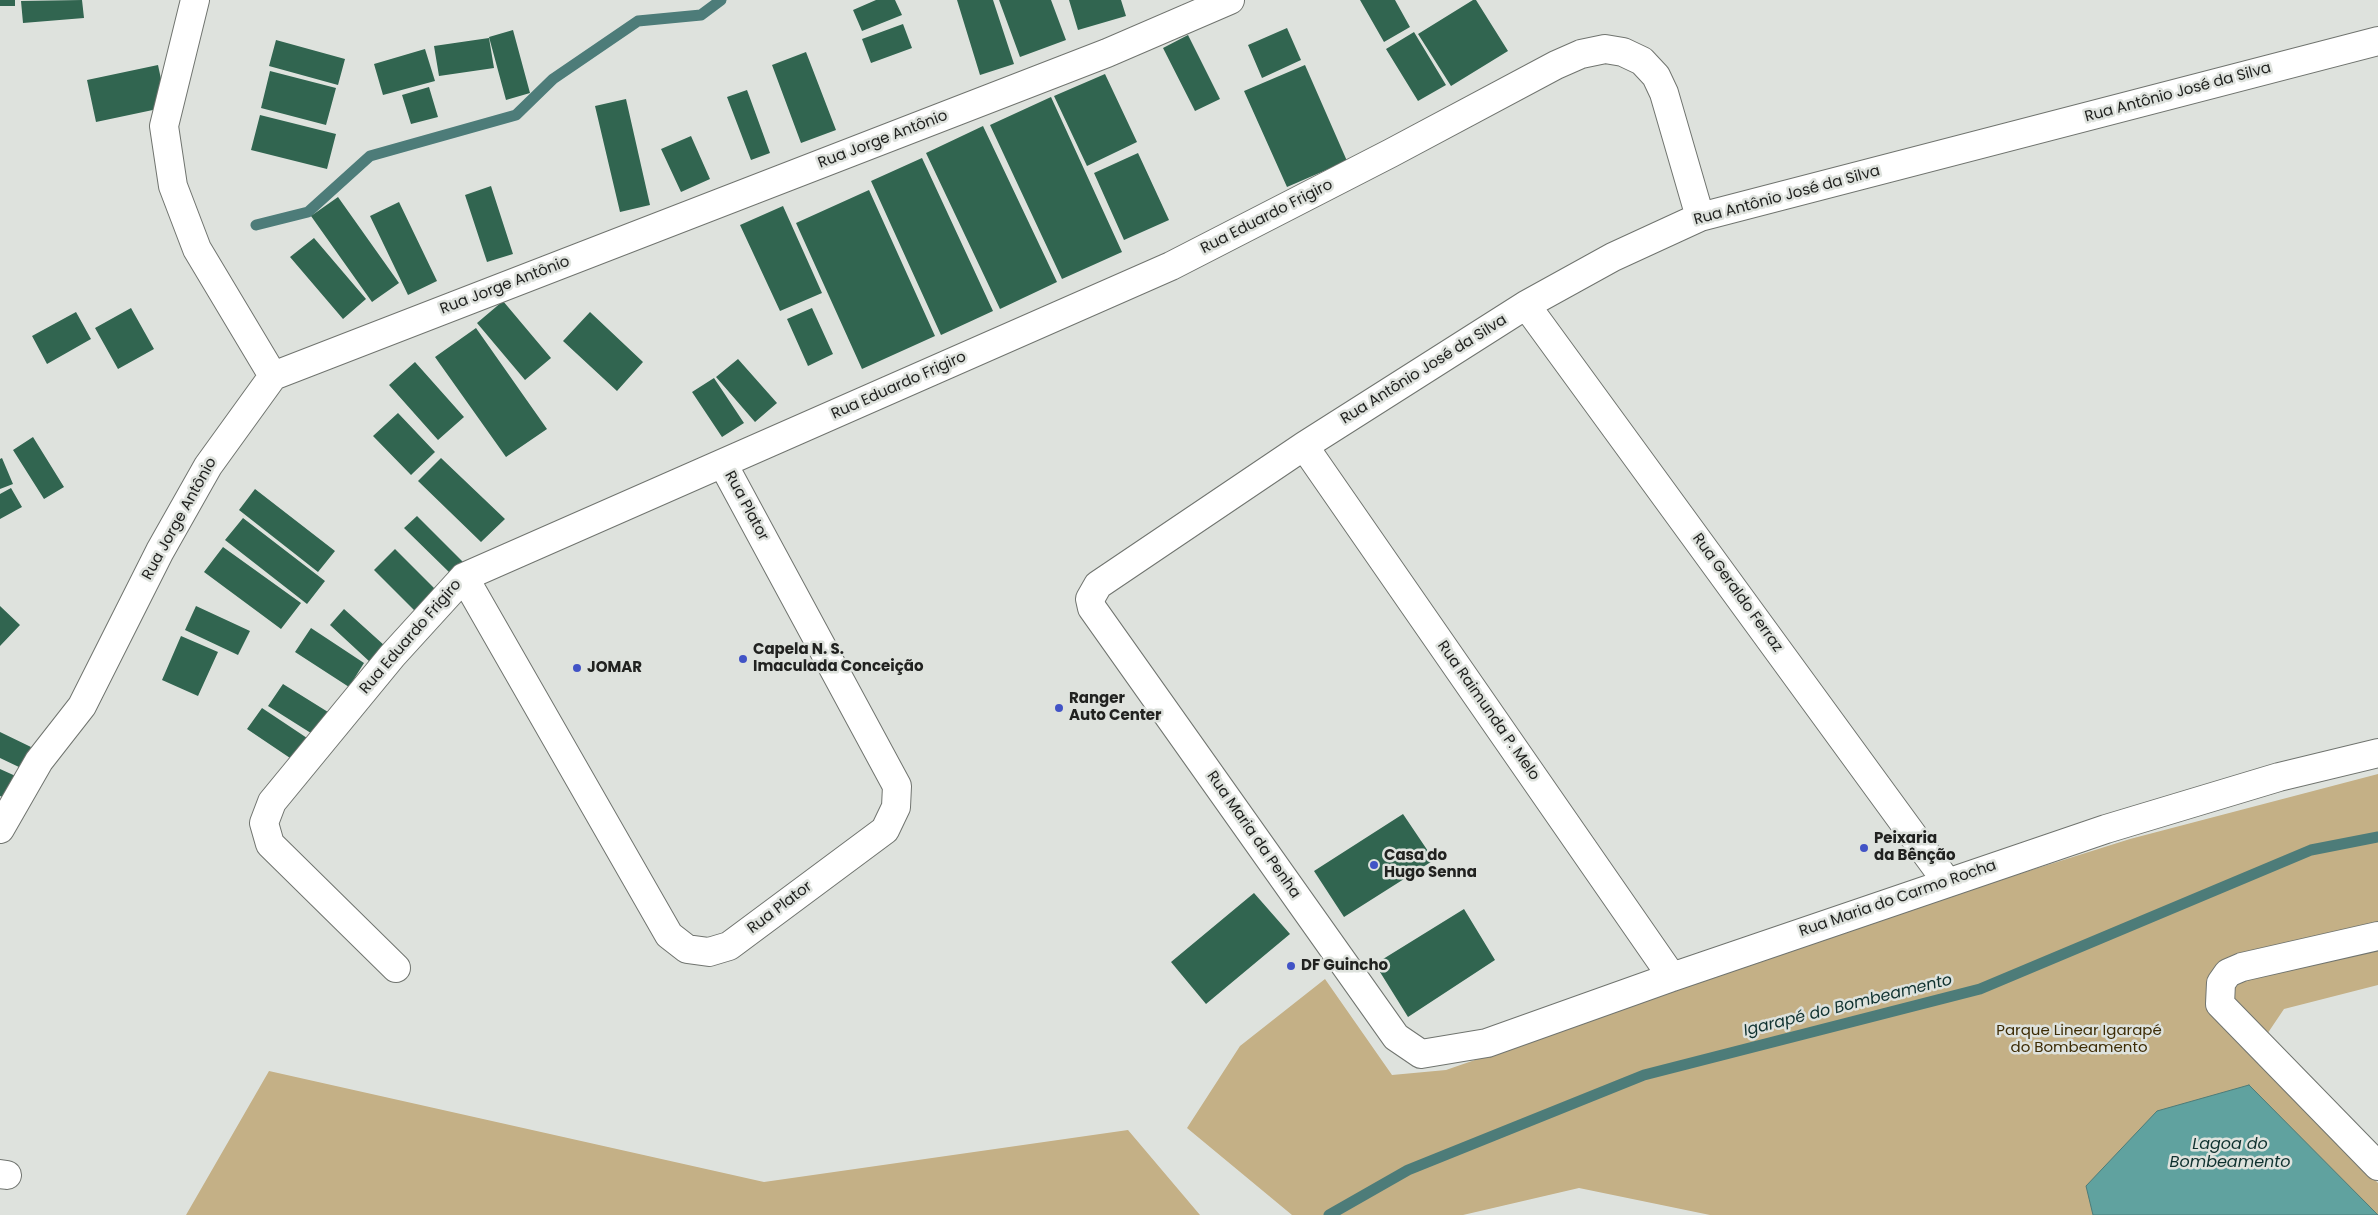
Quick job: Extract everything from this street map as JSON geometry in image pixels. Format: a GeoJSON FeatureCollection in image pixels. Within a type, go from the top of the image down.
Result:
{"type":"FeatureCollection","features":[{"type":"Feature","properties":{"kind":"street"},"geometry":{"type":"LineString","coordinates":[[195,0],[164,126],[173,186],[197,249],[273,376]]}},
{"type":"Feature","properties":{"kind":"street","name":"Rua Jorge Antônio"},"geometry":{"type":"LineString","coordinates":[[0,829],[39,761],[82,706],[160,551],[208,466],[273,376],[1107,53],[1230,0]]}},
{"type":"Feature","properties":{"kind":"street","name":"Rua Antônio José da Silva"},"geometry":{"type":"LineString","coordinates":[[1092,608],[1090,599],[1098,585],[1304,446],[1526,305],[1613,257],[1700,218],[2378,42]]}},
{"type":"Feature","properties":{"kind":"street","name":"Rua Eduardo Frigiro"},"geometry":{"type":"LineString","coordinates":[[396,968],[270,844],[264,823],[272,802],[278,794],[392,656],[464,577],[1171,266],[1383,158],[1556,65],[1581,54],[1605,49],[1623,52],[1642,61],[1656,76],[1664,93],[1700,218]]}},
{"type":"Feature","properties":{"kind":"street","name":"Rua Geraldo Ferraz"},"geometry":{"type":"LineString","coordinates":[[1526,305],[1947,882]]}},
{"type":"Feature","properties":{"kind":"street","name":"Rua Raimunda P. Melo"},"geometry":{"type":"LineString","coordinates":[[1304,446],[1672,977]]}},
{"type":"Feature","properties":{"kind":"street","name":"Rua Plator"},"geometry":{"type":"LineString","coordinates":[[464,577],[669,935],[687,949],[709,952],[729,946],[885,830],[896,807],[897,786],[723,464]]}},
{"type":"Feature","properties":{"kind":"street","name":"Rua Maria da Penha"},"geometry":{"type":"LineString","coordinates":[[1092,608],[1396,1037],[1421,1054]]}},
{"type":"Feature","properties":{"kind":"street","name":"Rua Maria do Carmo Rocha"},"geometry":{"type":"LineString","coordinates":[[1421,1054],[1486,1043],[1947,882],[2115,826],[2279,777],[2378,753]]}},
{"type":"Feature","properties":{"kind":"street"},"geometry":{"type":"LineString","coordinates":[[2378,936],[2242,967],[2228,973],[2222,983],[2220,1004],[2378,1166]]}},
{"type":"Feature","properties":{"kind":"green space","name":"Parque Linear Igarapé do Bombeamento"},"geometry":{"type":"Polygon","coordinates":[[[2378,774],[2378,985],[2284,1009],[2255,1052],[2378,1183],[2378,1215],[1710,1215],[1579,1188],[1463,1215],[1292,1215],[1187,1128],[1240,1046],[1325,979],[1392,1075],[1446,1070],[1952,895],[2130,839],[2378,774]]]}},
{"type":"Feature","properties":{"kind":"green space"},"geometry":{"type":"Polygon","coordinates":[[[269,1071],[764,1182],[1128,1130],[1200,1215],[186,1215],[269,1071]]]}},
{"type":"Feature","properties":{"kind":"water","name":"Lagoa do Bombeamento"},"geometry":{"type":"Polygon","coordinates":[[[2249,1085],[2378,1215],[2093,1215],[2086,1186],[2157,1111],[2249,1085]]]}},
{"type":"Feature","properties":{"kind":"building"},"geometry":{"type":"Polygon","coordinates":[[[0,0],[15,0],[15,6],[0,6],[0,0]]]}},
{"type":"Feature","properties":{"kind":"building"},"geometry":{"type":"Polygon","coordinates":[[[82,0],[84,18],[23,23],[21,1],[82,0]]]}},
{"type":"Feature","properties":{"kind":"building"},"geometry":{"type":"Polygon","coordinates":[[[876,0],[895,0],[902,15],[862,31],[853,10],[876,0]]]}},
{"type":"Feature","properties":{"kind":"building"},"geometry":{"type":"Polygon","coordinates":[[[957,0],[993,0],[1014,64],[980,75],[957,0]]]}},
{"type":"Feature","properties":{"kind":"building"},"geometry":{"type":"Polygon","coordinates":[[[999,0],[1051,0],[1066,40],[1020,57],[999,0]]]}},
{"type":"Feature","properties":{"kind":"building"},"geometry":{"type":"Polygon","coordinates":[[[1069,0],[1121,0],[1126,16],[1078,30],[1069,0]]]}},
{"type":"Feature","properties":{"kind":"building"},"geometry":{"type":"Polygon","coordinates":[[[1360,0],[1395,0],[1410,27],[1384,42],[1360,0]]]}},
{"type":"Feature","properties":{"kind":"building"},"geometry":{"type":"Polygon","coordinates":[[[1473,0],[1476,0],[1508,51],[1451,86],[1418,34],[1473,0]]]}},
{"type":"Feature","properties":{"kind":"building"},"geometry":{"type":"Polygon","coordinates":[[[903,24],[912,48],[871,63],[862,39],[903,24]]]}},
{"type":"Feature","properties":{"kind":"building"},"geometry":{"type":"Polygon","coordinates":[[[1287,28],[1301,60],[1262,78],[1248,45],[1287,28]]]}},
{"type":"Feature","properties":{"kind":"building"},"geometry":{"type":"Polygon","coordinates":[[[513,30],[530,93],[506,100],[489,37],[513,30]]]}},
{"type":"Feature","properties":{"kind":"building"},"geometry":{"type":"Polygon","coordinates":[[[1414,32],[1446,85],[1418,101],[1386,49],[1414,32]]]}},
{"type":"Feature","properties":{"kind":"building"},"geometry":{"type":"Polygon","coordinates":[[[1188,35],[1220,99],[1195,111],[1163,48],[1188,35]]]}},
{"type":"Feature","properties":{"kind":"building"},"geometry":{"type":"Polygon","coordinates":[[[489,38],[494,68],[439,76],[434,46],[489,38]]]}},
{"type":"Feature","properties":{"kind":"building"},"geometry":{"type":"Polygon","coordinates":[[[276,40],[345,59],[338,85],[269,66],[276,40]]]}},
{"type":"Feature","properties":{"kind":"building"},"geometry":{"type":"Polygon","coordinates":[[[425,49],[435,81],[383,95],[374,64],[425,49]]]}},
{"type":"Feature","properties":{"kind":"building"},"geometry":{"type":"Polygon","coordinates":[[[806,52],[836,130],[801,143],[772,65],[806,52]]]}},
{"type":"Feature","properties":{"kind":"building"},"geometry":{"type":"Polygon","coordinates":[[[158,65],[167,107],[96,122],[87,80],[158,65]]]}},
{"type":"Feature","properties":{"kind":"building"},"geometry":{"type":"Polygon","coordinates":[[[1305,65],[1347,161],[1287,187],[1244,91],[1305,65]]]}},
{"type":"Feature","properties":{"kind":"building"},"geometry":{"type":"Polygon","coordinates":[[[270,71],[336,88],[326,125],[261,108],[270,71]]]}},
{"type":"Feature","properties":{"kind":"building"},"geometry":{"type":"Polygon","coordinates":[[[1105,74],[1137,142],[1087,166],[1054,96],[1105,74]]]}},
{"type":"Feature","properties":{"kind":"building"},"geometry":{"type":"Polygon","coordinates":[[[429,87],[438,117],[411,124],[402,95],[429,87]]]}},
{"type":"Feature","properties":{"kind":"building"},"geometry":{"type":"Polygon","coordinates":[[[747,90],[770,153],[751,160],[727,97],[747,90]]]}},
{"type":"Feature","properties":{"kind":"building"},"geometry":{"type":"Polygon","coordinates":[[[1051,97],[1122,252],[1062,279],[990,125],[1051,97]]]}},
{"type":"Feature","properties":{"kind":"building"},"geometry":{"type":"Polygon","coordinates":[[[626,99],[650,205],[620,212],[595,106],[626,99]]]}},
{"type":"Feature","properties":{"kind":"building"},"geometry":{"type":"Polygon","coordinates":[[[260,115],[336,134],[327,169],[251,150],[260,115]]]}},
{"type":"Feature","properties":{"kind":"building"},"geometry":{"type":"Polygon","coordinates":[[[983,126],[1057,282],[1000,309],[926,153],[983,126]]]}},
{"type":"Feature","properties":{"kind":"building"},"geometry":{"type":"Polygon","coordinates":[[[691,136],[710,179],[681,192],[661,149],[691,136]]]}},
{"type":"Feature","properties":{"kind":"building"},"geometry":{"type":"Polygon","coordinates":[[[1138,153],[1169,220],[1124,240],[1094,173],[1138,153]]]}},
{"type":"Feature","properties":{"kind":"building"},"geometry":{"type":"Polygon","coordinates":[[[922,158],[993,311],[941,335],[871,181],[922,158]]]}},
{"type":"Feature","properties":{"kind":"building"},"geometry":{"type":"Polygon","coordinates":[[[491,186],[513,254],[487,262],[465,195],[491,186]]]}},
{"type":"Feature","properties":{"kind":"building"},"geometry":{"type":"Polygon","coordinates":[[[869,190],[935,336],[862,369],[796,223],[869,190]]]}},
{"type":"Feature","properties":{"kind":"building"},"geometry":{"type":"Polygon","coordinates":[[[338,197],[399,283],[372,302],[311,216],[338,197]]]}},
{"type":"Feature","properties":{"kind":"building"},"geometry":{"type":"Polygon","coordinates":[[[399,202],[437,281],[408,295],[370,216],[399,202]]]}},
{"type":"Feature","properties":{"kind":"building"},"geometry":{"type":"Polygon","coordinates":[[[783,206],[822,293],[780,311],[740,225],[783,206]]]}},
{"type":"Feature","properties":{"kind":"building"},"geometry":{"type":"Polygon","coordinates":[[[314,238],[366,299],[343,319],[290,257],[314,238]]]}},
{"type":"Feature","properties":{"kind":"building"},"geometry":{"type":"Polygon","coordinates":[[[503,301],[551,358],[525,380],[477,323],[503,301]]]}},
{"type":"Feature","properties":{"kind":"building"},"geometry":{"type":"Polygon","coordinates":[[[131,308],[154,349],[118,369],[95,328],[131,308]]]}},
{"type":"Feature","properties":{"kind":"building"},"geometry":{"type":"Polygon","coordinates":[[[812,308],[833,354],[808,366],[787,319],[812,308]]]}},
{"type":"Feature","properties":{"kind":"building"},"geometry":{"type":"Polygon","coordinates":[[[76,312],[91,339],[47,364],[32,336],[76,312]]]}},
{"type":"Feature","properties":{"kind":"building"},"geometry":{"type":"Polygon","coordinates":[[[590,312],[643,362],[617,391],[563,341],[590,312]]]}},
{"type":"Feature","properties":{"kind":"building"},"geometry":{"type":"Polygon","coordinates":[[[476,328],[547,429],[506,457],[435,357],[476,328]]]}},
{"type":"Feature","properties":{"kind":"building"},"geometry":{"type":"Polygon","coordinates":[[[738,359],[777,403],[755,422],[716,377],[738,359]]]}},
{"type":"Feature","properties":{"kind":"building"},"geometry":{"type":"Polygon","coordinates":[[[415,362],[464,417],[438,440],[389,385],[415,362]]]}},
{"type":"Feature","properties":{"kind":"building"},"geometry":{"type":"Polygon","coordinates":[[[714,378],[744,423],[722,437],[692,392],[714,378]]]}},
{"type":"Feature","properties":{"kind":"building"},"geometry":{"type":"Polygon","coordinates":[[[398,413],[435,452],[411,475],[373,436],[398,413]]]}},
{"type":"Feature","properties":{"kind":"building"},"geometry":{"type":"Polygon","coordinates":[[[33,437],[64,487],[44,499],[13,450],[33,437]]]}},
{"type":"Feature","properties":{"kind":"building"},"geometry":{"type":"Polygon","coordinates":[[[2,458],[13,484],[0,489],[0,459],[2,458]]]}},
{"type":"Feature","properties":{"kind":"building"},"geometry":{"type":"Polygon","coordinates":[[[441,458],[505,519],[481,542],[418,481],[441,458]]]}},
{"type":"Feature","properties":{"kind":"building"},"geometry":{"type":"Polygon","coordinates":[[[11,488],[22,507],[0,519],[0,494],[11,488]]]}},
{"type":"Feature","properties":{"kind":"building"},"geometry":{"type":"Polygon","coordinates":[[[255,489],[335,551],[318,572],[239,510],[255,489]]]}},
{"type":"Feature","properties":{"kind":"building"},"geometry":{"type":"Polygon","coordinates":[[[417,516],[463,562],[451,574],[404,528],[417,516]]]}},
{"type":"Feature","properties":{"kind":"building"},"geometry":{"type":"Polygon","coordinates":[[[243,518],[325,581],[307,604],[225,540],[243,518]]]}},
{"type":"Feature","properties":{"kind":"building"},"geometry":{"type":"Polygon","coordinates":[[[223,547],[301,603],[281,629],[204,572],[223,547]]]}},
{"type":"Feature","properties":{"kind":"building"},"geometry":{"type":"Polygon","coordinates":[[[395,549],[437,591],[416,612],[374,570],[395,549]]]}},
{"type":"Feature","properties":{"kind":"building"},"geometry":{"type":"Polygon","coordinates":[[[0,606],[20,625],[0,646],[0,606]]]}},
{"type":"Feature","properties":{"kind":"building"},"geometry":{"type":"Polygon","coordinates":[[[196,606],[250,631],[238,655],[185,630],[196,606]]]}},
{"type":"Feature","properties":{"kind":"building"},"geometry":{"type":"Polygon","coordinates":[[[344,609],[385,646],[370,662],[330,625],[344,609]]]}},
{"type":"Feature","properties":{"kind":"building"},"geometry":{"type":"Polygon","coordinates":[[[311,628],[364,663],[349,687],[295,652],[311,628]]]}},
{"type":"Feature","properties":{"kind":"building"},"geometry":{"type":"Polygon","coordinates":[[[181,636],[218,652],[198,696],[162,680],[181,636]]]}},
{"type":"Feature","properties":{"kind":"building"},"geometry":{"type":"Polygon","coordinates":[[[283,684],[328,712],[314,735],[268,706],[283,684]]]}},
{"type":"Feature","properties":{"kind":"building"},"geometry":{"type":"Polygon","coordinates":[[[262,708],[307,738],[293,760],[247,729],[262,708]]]}},
{"type":"Feature","properties":{"kind":"building"},"geometry":{"type":"Polygon","coordinates":[[[0,732],[31,747],[21,768],[0,758],[0,732]]]}},
{"type":"Feature","properties":{"kind":"building"},"geometry":{"type":"Polygon","coordinates":[[[0,769],[20,778],[10,800],[0,796],[0,769]]]}},
{"type":"Feature","properties":{"kind":"building","name":"Casa do Hugo Senna"},"geometry":{"type":"Polygon","coordinates":[[[1403,814],[1434,860],[1344,917],[1314,871],[1403,814]]]}},
{"type":"Feature","properties":{"kind":"building"},"geometry":{"type":"Polygon","coordinates":[[[1254,893],[1290,934],[1206,1004],[1171,962],[1254,893]]]}},
{"type":"Feature","properties":{"kind":"building"},"geometry":{"type":"Polygon","coordinates":[[[1464,909],[1495,960],[1408,1017],[1375,964],[1464,909]]]}},
{"type":"Feature","properties":{"kind":"waterway"},"geometry":{"type":"LineString","coordinates":[[256,225],[308,212],[370,156],[516,115],[553,79],[638,21],[701,15],[721,0]]}},
{"type":"Feature","properties":{"kind":"waterway","name":"Igarapé do Bombeamento"},"geometry":{"type":"LineString","coordinates":[[1329,1215],[1408,1170],[1644,1075],[1980,989],[2311,850],[2378,837]]}},
{"type":"Feature","properties":{"kind":"place","name":"Capela N. S. Imaculada Conceição"},"geometry":{"type":"Point","coordinates":[743,659]}},
{"type":"Feature","properties":{"kind":"place","name":"JOMAR"},"geometry":{"type":"Point","coordinates":[577,668]}},
{"type":"Feature","properties":{"kind":"place","name":"Ranger Auto Center"},"geometry":{"type":"Point","coordinates":[1059,708]}},
{"type":"Feature","properties":{"kind":"place","name":"Peixaria da Bênção"},"geometry":{"type":"Point","coordinates":[1864,848]}},
{"type":"Feature","properties":{"kind":"place","name":"Casa do Hugo Senna"},"geometry":{"type":"Point","coordinates":[1374,865]}},
{"type":"Feature","properties":{"kind":"place","name":"DF Guincho"},"geometry":{"type":"Point","coordinates":[1291,966]}}]}
